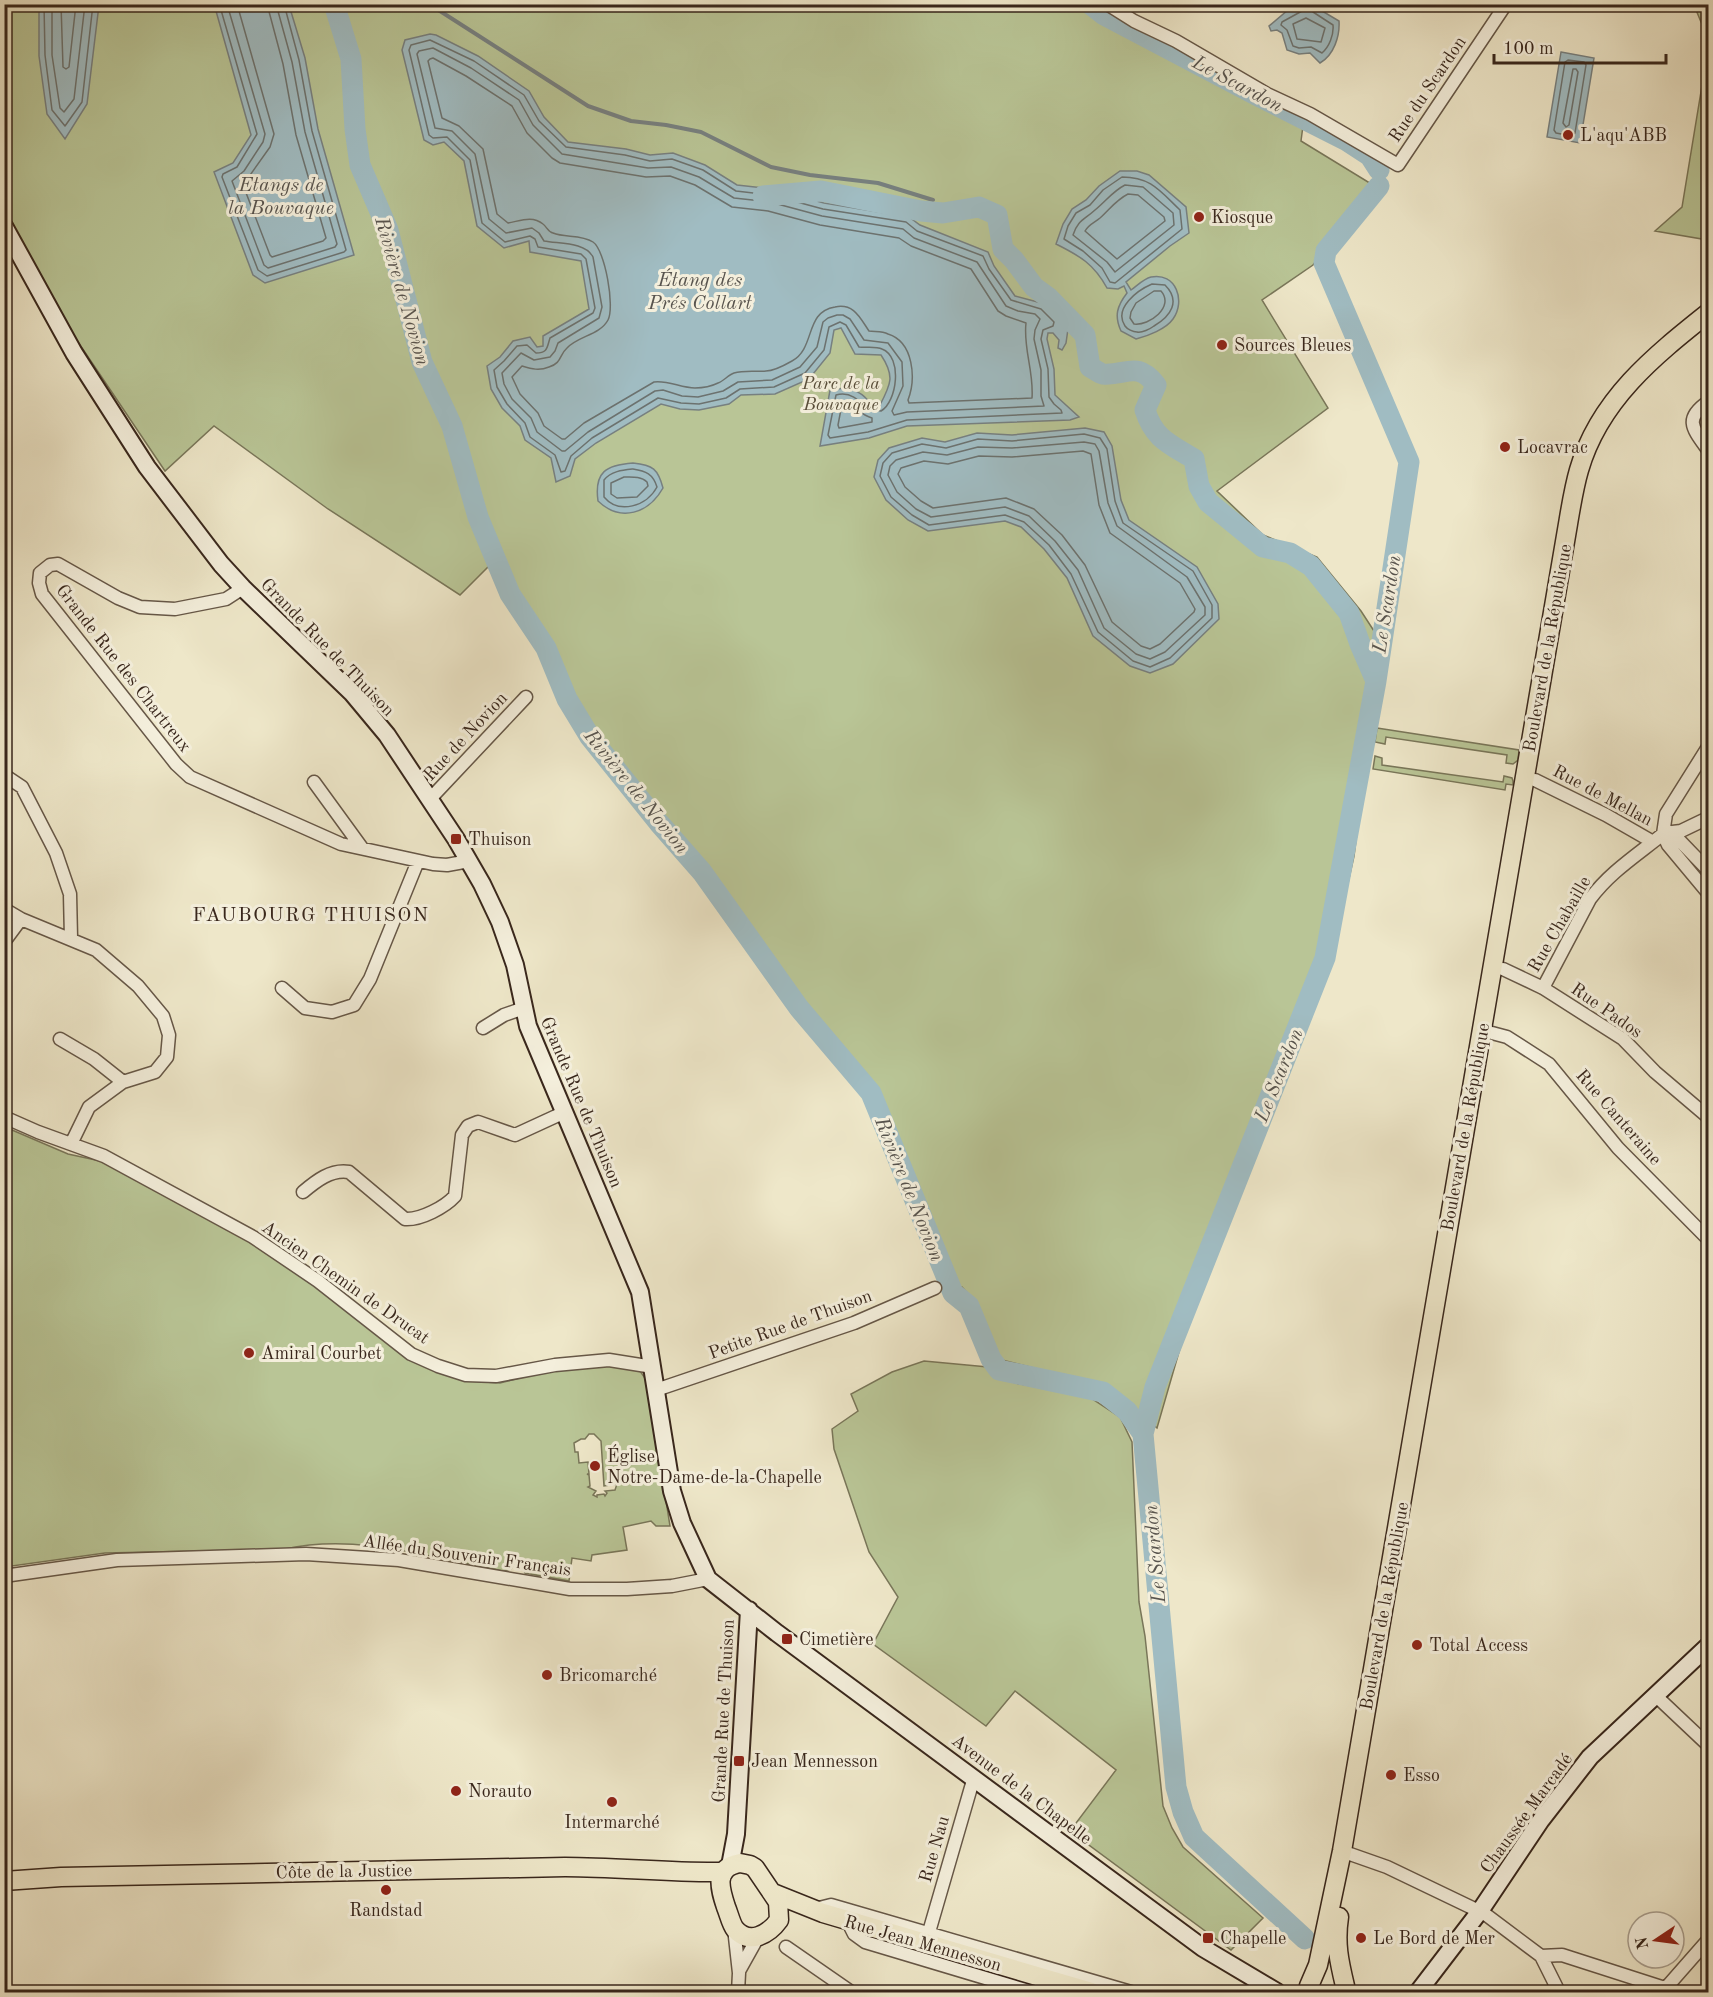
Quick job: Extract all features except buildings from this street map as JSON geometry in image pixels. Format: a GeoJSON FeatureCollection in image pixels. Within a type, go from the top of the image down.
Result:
{"type":"FeatureCollection","features":[{"type":"Feature","properties":{"kind":"main road","name":"Boulevard de la République"},"geometry":{"type":"LineString","coordinates":[[1304,1989],[1321,1953],[1344,1839],[1579,468],[1596,429],[1613,400],[1640,369],[1708,313]]}},
{"type":"Feature","properties":{"kind":"main road","name":"Boulevard de la République"},"geometry":{"type":"LineString","coordinates":[[1349,1989],[1337,1954],[1336,1936],[1583,496],[1594,458],[1622,405],[1653,373],[1708,327]]}},
{"type":"Feature","properties":{"kind":"main road"},"geometry":{"type":"LineString","coordinates":[[740,1863],[750,1865],[774,1893],[778,1902],[779,1920],[768,1932],[758,1936],[747,1936],[734,1928],[720,1890],[721,1877],[727,1869],[740,1863]]}},
{"type":"Feature","properties":{"kind":"main road","name":"Côte de la Justice"},"geometry":{"type":"LineString","coordinates":[[4,1881],[73,1877],[566,1867],[615,1867],[684,1873],[727,1869]]}},
{"type":"Feature","properties":{"kind":"main road","name":"Côte de la Justice"},"geometry":{"type":"LineString","coordinates":[[684,1873],[720,1890]]}},
{"type":"Feature","properties":{"kind":"main road","name":"Rue Jean Mennesson"},"geometry":{"type":"LineString","coordinates":[[774,1893],[818,1911],[1091,1992]]}},
{"type":"Feature","properties":{"kind":"main road","name":"Rue Jean Mennesson"},"geometry":{"type":"LineString","coordinates":[[779,1920],[818,1911]]}},
{"type":"Feature","properties":{"kind":"main road"},"geometry":{"type":"LineString","coordinates":[[1304,1989],[1323,1983],[1349,1989]]}},
{"type":"Feature","properties":{"kind":"street","name":"Rue du Scardon"},"geometry":{"type":"LineString","coordinates":[[1113,6],[1267,94],[1310,114],[1398,165],[1506,4]]}},
{"type":"Feature","properties":{"kind":"street","name":"Grande Rue de Thuison"},"geometry":{"type":"LineString","coordinates":[[4,226],[68,343],[147,467],[200,538],[243,588],[352,693],[387,735],[469,861],[500,922],[516,965],[528,1026],[638,1284],[672,1491],[682,1523],[708,1579],[749,1610],[736,1834],[727,1869]]}},
{"type":"Feature","properties":{"kind":"street"},"geometry":{"type":"LineString","coordinates":[[1708,402],[1696,410],[1692,420],[1695,431],[1708,450]]}},
{"type":"Feature","properties":{"kind":"street","name":"Grande Rue des Chartreux"},"geometry":{"type":"LineString","coordinates":[[243,588],[226,600],[175,609],[140,607],[118,598],[58,564],[50,565],[40,573],[39,584],[42,594],[176,764],[190,777],[341,844],[447,866],[469,861]]}},
{"type":"Feature","properties":{"kind":"street","name":"Rue de Novion"},"geometry":{"type":"LineString","coordinates":[[430,799],[526,697]]}},
{"type":"Feature","properties":{"kind":"street"},"geometry":{"type":"LineString","coordinates":[[1708,747],[1666,814],[1663,834],[1668,845],[1708,892]]}},
{"type":"Feature","properties":{"kind":"street"},"geometry":{"type":"LineString","coordinates":[[4,775],[22,787],[56,853],[70,894],[72,938]]}},
{"type":"Feature","properties":{"kind":"street","name":"Rue de Mellan"},"geometry":{"type":"LineString","coordinates":[[1535,780],[1606,815],[1653,842]]}},
{"type":"Feature","properties":{"kind":"street"},"geometry":{"type":"LineString","coordinates":[[314,782],[362,848]]}},
{"type":"Feature","properties":{"kind":"street"},"geometry":{"type":"LineString","coordinates":[[1663,834],[1681,831],[1708,818]]}},
{"type":"Feature","properties":{"kind":"street"},"geometry":{"type":"LineString","coordinates":[[1663,834],[1679,840],[1708,870]]}},
{"type":"Feature","properties":{"kind":"street","name":"Rue Chabaille"},"geometry":{"type":"LineString","coordinates":[[1543,988],[1599,886],[1612,873],[1663,834]]}},
{"type":"Feature","properties":{"kind":"street"},"geometry":{"type":"LineString","coordinates":[[282,988],[305,1008],[332,1012],[354,1005],[370,979],[418,861]]}},
{"type":"Feature","properties":{"kind":"street"},"geometry":{"type":"LineString","coordinates":[[4,909],[21,919],[72,938],[96,950],[138,986],[163,1016],[169,1035],[167,1057],[155,1072],[123,1082],[89,1107],[71,1144]]}},
{"type":"Feature","properties":{"kind":"street"},"geometry":{"type":"LineString","coordinates":[[4,942],[21,919]]}},
{"type":"Feature","properties":{"kind":"street","name":"Rue Pados"},"geometry":{"type":"LineString","coordinates":[[1503,969],[1543,988],[1623,1039],[1655,1072],[1708,1117]]}},
{"type":"Feature","properties":{"kind":"street"},"geometry":{"type":"LineString","coordinates":[[483,1028],[504,1015],[524,1008]]}},
{"type":"Feature","properties":{"kind":"street","name":"Rue Canteraine"},"geometry":{"type":"LineString","coordinates":[[1492,1033],[1506,1038],[1549,1064],[1618,1148],[1708,1239]]}},
{"type":"Feature","properties":{"kind":"street"},"geometry":{"type":"LineString","coordinates":[[60,1039],[94,1059],[123,1082]]}},
{"type":"Feature","properties":{"kind":"street"},"geometry":{"type":"LineString","coordinates":[[303,1192],[317,1180],[340,1171],[349,1172],[405,1219],[414,1220],[450,1202],[455,1196],[462,1135],[468,1126],[478,1122],[515,1135],[565,1112]]}},
{"type":"Feature","properties":{"kind":"street","name":"Ancien Chemin de Drucat"},"geometry":{"type":"LineString","coordinates":[[4,1117],[104,1156],[253,1237],[318,1281],[411,1354],[438,1366],[466,1375],[496,1376],[555,1365],[609,1360],[653,1367]]}},
{"type":"Feature","properties":{"kind":"street","name":"Petite Rue de Thuison"},"geometry":{"type":"LineString","coordinates":[[656,1390],[854,1323],[935,1288]]}},
{"type":"Feature","properties":{"kind":"street","name":"Allée du Souvenir Français"},"geometry":{"type":"LineString","coordinates":[[4,1576],[117,1560],[306,1554],[399,1560],[570,1589],[672,1586],[708,1579]]}},
{"type":"Feature","properties":{"kind":"street","name":"Avenue de la Chapelle"},"geometry":{"type":"LineString","coordinates":[[749,1610],[1203,1948],[1277,1992]]}},
{"type":"Feature","properties":{"kind":"street","name":"Chaussée Marcadé"},"geometry":{"type":"LineString","coordinates":[[1418,1992],[1480,1911],[1541,1820],[1590,1757],[1708,1646]]}},
{"type":"Feature","properties":{"kind":"street"},"geometry":{"type":"LineString","coordinates":[[1655,1695],[1708,1745]]}},
{"type":"Feature","properties":{"kind":"street","name":"Rue Nau"},"geometry":{"type":"LineString","coordinates":[[929,1932],[974,1777]]}},
{"type":"Feature","properties":{"kind":"street","name":"Grande Rue de Thuison"},"geometry":{"type":"LineString","coordinates":[[736,1834],[750,1865]]}},
{"type":"Feature","properties":{"kind":"street"},"geometry":{"type":"LineString","coordinates":[[1350,1854],[1387,1867],[1480,1911],[1541,1956],[1559,1992]]}},
{"type":"Feature","properties":{"kind":"street"},"geometry":{"type":"LineString","coordinates":[[818,1911],[831,1905],[1131,1992]]}},
{"type":"Feature","properties":{"kind":"street"},"geometry":{"type":"LineString","coordinates":[[847,1920],[854,1934],[865,1942],[1032,1992]]}},
{"type":"Feature","properties":{"kind":"street"},"geometry":{"type":"LineString","coordinates":[[734,1928],[739,1972],[738,1992]]}},
{"type":"Feature","properties":{"kind":"street"},"geometry":{"type":"LineString","coordinates":[[739,1972],[758,1936]]}},
{"type":"Feature","properties":{"kind":"street"},"geometry":{"type":"LineString","coordinates":[[1541,1956],[1562,1955],[1671,1990],[1708,1940]]}},
{"type":"Feature","properties":{"kind":"street"},"geometry":{"type":"LineString","coordinates":[[786,1947],[851,1992]]}},
{"type":"Feature","properties":{"kind":"green space","name":"Parc de la Bouvaque"},"geometry":{"type":"Polygon","coordinates":[[[5,4],[1124,5],[1119,15],[1304,118],[1301,141],[1373,185],[1313,265],[1262,300],[1328,408],[1217,491],[1263,535],[1317,557],[1361,611],[1389,654],[1365,770],[1354,856],[1330,964],[1181,1345],[1157,1428],[1105,1386],[998,1359],[976,1303],[962,1287],[947,1291],[866,1096],[796,1011],[698,874],[587,738],[564,699],[544,651],[489,566],[460,595],[328,509],[214,426],[165,471],[49,299],[5,209],[5,4]]]}},
{"type":"Feature","properties":{"kind":"green space"},"geometry":{"type":"Polygon","coordinates":[[[1694,5],[1708,5],[1708,39],[1694,5]]]}},
{"type":"Feature","properties":{"kind":"green space"},"geometry":{"type":"Polygon","coordinates":[[[1708,49],[1708,240],[1655,231],[1682,207],[1708,49]]]}},
{"type":"Feature","properties":{"kind":"green space"},"geometry":{"type":"Polygon","coordinates":[[[1377,728],[1519,750],[1518,760],[1513,764],[1506,763],[1507,755],[1386,737],[1385,744],[1375,742],[1377,728]]]}},
{"type":"Feature","properties":{"kind":"green space"},"geometry":{"type":"Polygon","coordinates":[[[1375,756],[1382,758],[1382,765],[1503,782],[1504,776],[1512,778],[1513,785],[1506,784],[1505,790],[1373,769],[1375,756]]]}},
{"type":"Feature","properties":{"kind":"green space"},"geometry":{"type":"Polygon","coordinates":[[[5,1127],[68,1154],[105,1162],[265,1245],[443,1373],[469,1381],[500,1383],[543,1372],[603,1365],[640,1371],[647,1381],[670,1526],[656,1526],[651,1521],[623,1527],[627,1550],[592,1555],[591,1561],[572,1558],[569,1581],[525,1573],[521,1564],[514,1564],[511,1569],[503,1571],[395,1549],[340,1544],[285,1549],[105,1553],[5,1567],[5,1127]],[[589,1434],[585,1439],[574,1443],[579,1463],[588,1462],[589,1474],[587,1474],[590,1486],[588,1487],[596,1491],[593,1495],[597,1497],[597,1495],[604,1494],[605,1496],[607,1493],[605,1491],[615,1490],[617,1484],[604,1486],[601,1441],[594,1434],[589,1434]]]}},
{"type":"Feature","properties":{"kind":"green space"},"geometry":{"type":"Polygon","coordinates":[[[924,1361],[988,1367],[1015,1383],[1088,1396],[1120,1417],[1132,1442],[1139,1602],[1145,1636],[1163,1806],[1183,1847],[1263,1918],[1231,1950],[1070,1831],[1116,1770],[1015,1691],[986,1726],[873,1644],[898,1597],[869,1552],[834,1449],[832,1429],[858,1411],[851,1394],[892,1372],[924,1361]]]}},
{"type":"Feature","properties":{"kind":"water"},"geometry":{"type":"Polygon","coordinates":[[[39,5],[99,5],[87,104],[65,139],[47,114],[39,56],[39,5]]]}},
{"type":"Feature","properties":{"kind":"water","name":"Etangs de la Bouvaque"},"geometry":{"type":"Polygon","coordinates":[[[208,5],[289,5],[305,58],[318,129],[354,255],[265,283],[253,275],[214,172],[233,163],[251,135],[216,11],[208,5]]]}},
{"type":"Feature","properties":{"kind":"water"},"geometry":{"type":"Polygon","coordinates":[[[1312,5],[1339,21],[1335,45],[1325,60],[1320,63],[1310,53],[1299,54],[1287,50],[1282,33],[1277,30],[1271,31],[1269,26],[1288,10],[1312,5]]]}},
{"type":"Feature","properties":{"kind":"water","name":"Étang des Prés Collart"},"geometry":{"type":"Polygon","coordinates":[[[430,34],[478,56],[529,91],[544,117],[568,142],[626,149],[650,155],[673,153],[705,165],[737,185],[772,189],[824,203],[909,217],[920,225],[988,252],[994,266],[1015,296],[1045,304],[1068,329],[1066,343],[1062,350],[1058,348],[1059,340],[1053,333],[1048,333],[1047,339],[1054,369],[1055,395],[1079,417],[1070,420],[907,426],[869,438],[820,446],[830,390],[842,388],[853,390],[862,394],[870,403],[880,405],[890,380],[888,369],[881,355],[855,354],[841,328],[834,330],[830,353],[809,379],[775,394],[741,395],[729,404],[699,410],[680,409],[661,404],[596,443],[575,459],[570,476],[556,482],[551,458],[525,440],[520,426],[502,408],[491,389],[487,366],[500,357],[513,341],[530,337],[537,347],[543,346],[543,336],[589,309],[581,261],[530,252],[529,241],[504,248],[477,226],[464,161],[444,142],[433,145],[424,140],[402,50],[405,40],[430,34]]]}},
{"type":"Feature","properties":{"kind":"water"},"geometry":{"type":"Polygon","coordinates":[[[1561,52],[1594,58],[1580,143],[1547,137],[1561,52]]]}},
{"type":"Feature","properties":{"kind":"water"},"geometry":{"type":"Polygon","coordinates":[[[1120,171],[1137,171],[1149,175],[1186,207],[1189,233],[1126,282],[1131,290],[1148,278],[1160,277],[1172,283],[1178,296],[1177,312],[1170,323],[1156,332],[1136,339],[1121,331],[1118,321],[1119,307],[1127,293],[1124,286],[1118,289],[1107,288],[1086,262],[1056,244],[1063,224],[1072,209],[1120,171]]]}},
{"type":"Feature","properties":{"kind":"water"},"geometry":{"type":"Polygon","coordinates":[[[1085,428],[1104,432],[1112,446],[1121,500],[1129,520],[1197,567],[1218,604],[1219,619],[1173,664],[1150,673],[1130,666],[1093,636],[1067,578],[1044,549],[1021,527],[1005,521],[928,531],[908,520],[886,500],[874,477],[878,460],[889,448],[922,438],[945,442],[977,433],[1012,435],[1085,428]]]}},
{"type":"Feature","properties":{"kind":"water"},"geometry":{"type":"Polygon","coordinates":[[[633,463],[654,469],[663,488],[650,504],[634,512],[616,512],[607,508],[598,501],[597,491],[600,477],[609,468],[633,463]]]}},
{"type":"Feature","properties":{"kind":"waterway","name":"Rivière de Novion"},"geometry":{"type":"LineString","coordinates":[[334,4],[351,59],[355,129],[360,165],[388,230],[422,362],[452,426],[478,517],[510,594],[546,648],[567,699],[590,737],[659,823],[702,872],[799,1008],[871,1093],[953,1293],[969,1306],[991,1359],[999,1370],[1103,1392],[1127,1411],[1143,1434]]}},
{"type":"Feature","properties":{"kind":"waterway"},"geometry":{"type":"LineString","coordinates":[[429,4],[588,106],[631,121],[701,132],[771,167],[810,175],[878,183],[933,200]]}},
{"type":"Feature","properties":{"kind":"waterway","name":"Le Scardon"},"geometry":{"type":"LineString","coordinates":[[1090,4],[1104,15],[1347,141],[1370,156],[1379,170]]}},
{"type":"Feature","properties":{"kind":"waterway","name":"Le Scardon"},"geometry":{"type":"LineString","coordinates":[[1305,1939],[1194,1837],[1183,1812],[1176,1787],[1143,1434],[1155,1387],[1325,958],[1376,681],[1409,462],[1324,263],[1326,251],[1379,186]]}},
{"type":"Feature","properties":{"kind":"waterway"},"geometry":{"type":"LineString","coordinates":[[763,196],[821,191],[921,211],[943,213],[979,207],[997,215],[1003,249],[1034,287],[1049,298],[1085,335],[1090,367],[1103,374],[1137,371],[1149,377],[1156,385],[1145,410],[1149,420],[1164,440],[1194,459],[1199,486],[1208,502],[1263,547],[1290,553],[1311,566],[1349,613],[1376,681]]}},
{"type":"Feature","properties":{"kind":"waterway"},"geometry":{"type":"LineString","coordinates":[[940,210],[943,213]]}},
{"type":"Feature","properties":{"kind":"place","name":"L'aqu'ABB"},"geometry":{"type":"Point","coordinates":[1568,135]}},
{"type":"Feature","properties":{"kind":"place","name":"Kiosque"},"geometry":{"type":"Point","coordinates":[1199,217]}},
{"type":"Feature","properties":{"kind":"place","name":"Sources Bleues"},"geometry":{"type":"Point","coordinates":[1222,345]}},
{"type":"Feature","properties":{"kind":"place","name":"Locavrac"},"geometry":{"type":"Point","coordinates":[1505,447]}},
{"type":"Feature","properties":{"kind":"place","name":"Thuison"},"geometry":{"type":"Point","coordinates":[456,839]}},
{"type":"Feature","properties":{"kind":"place","name":"Amiral Courbet"},"geometry":{"type":"Point","coordinates":[249,1353]}},
{"type":"Feature","properties":{"kind":"place","name":"Église Notre-Dame-de-la-Chapelle"},"geometry":{"type":"Point","coordinates":[595,1466]}},
{"type":"Feature","properties":{"kind":"place","name":"Cimetière"},"geometry":{"type":"Point","coordinates":[787,1639]}},
{"type":"Feature","properties":{"kind":"place","name":"Total Access"},"geometry":{"type":"Point","coordinates":[1417,1645]}},
{"type":"Feature","properties":{"kind":"place","name":"Bricomarché"},"geometry":{"type":"Point","coordinates":[547,1675]}},
{"type":"Feature","properties":{"kind":"place","name":"Jean Mennesson"},"geometry":{"type":"Point","coordinates":[739,1761]}},
{"type":"Feature","properties":{"kind":"place","name":"Esso"},"geometry":{"type":"Point","coordinates":[1391,1775]}},
{"type":"Feature","properties":{"kind":"place","name":"Norauto"},"geometry":{"type":"Point","coordinates":[456,1791]}},
{"type":"Feature","properties":{"kind":"place","name":"Intermarché"},"geometry":{"type":"Point","coordinates":[612,1802]}},
{"type":"Feature","properties":{"kind":"place","name":"Randstad"},"geometry":{"type":"Point","coordinates":[386,1890]}},
{"type":"Feature","properties":{"kind":"place","name":"Chapelle"},"geometry":{"type":"Point","coordinates":[1208,1938]}},
{"type":"Feature","properties":{"kind":"place","name":"Le Bord de Mer"},"geometry":{"type":"Point","coordinates":[1361,1938]}},
{"type":"Feature","properties":{"kind":"district","name":"FAUBOURG THUISON"},"geometry":{"type":"Point","coordinates":[311,914]}}]}
